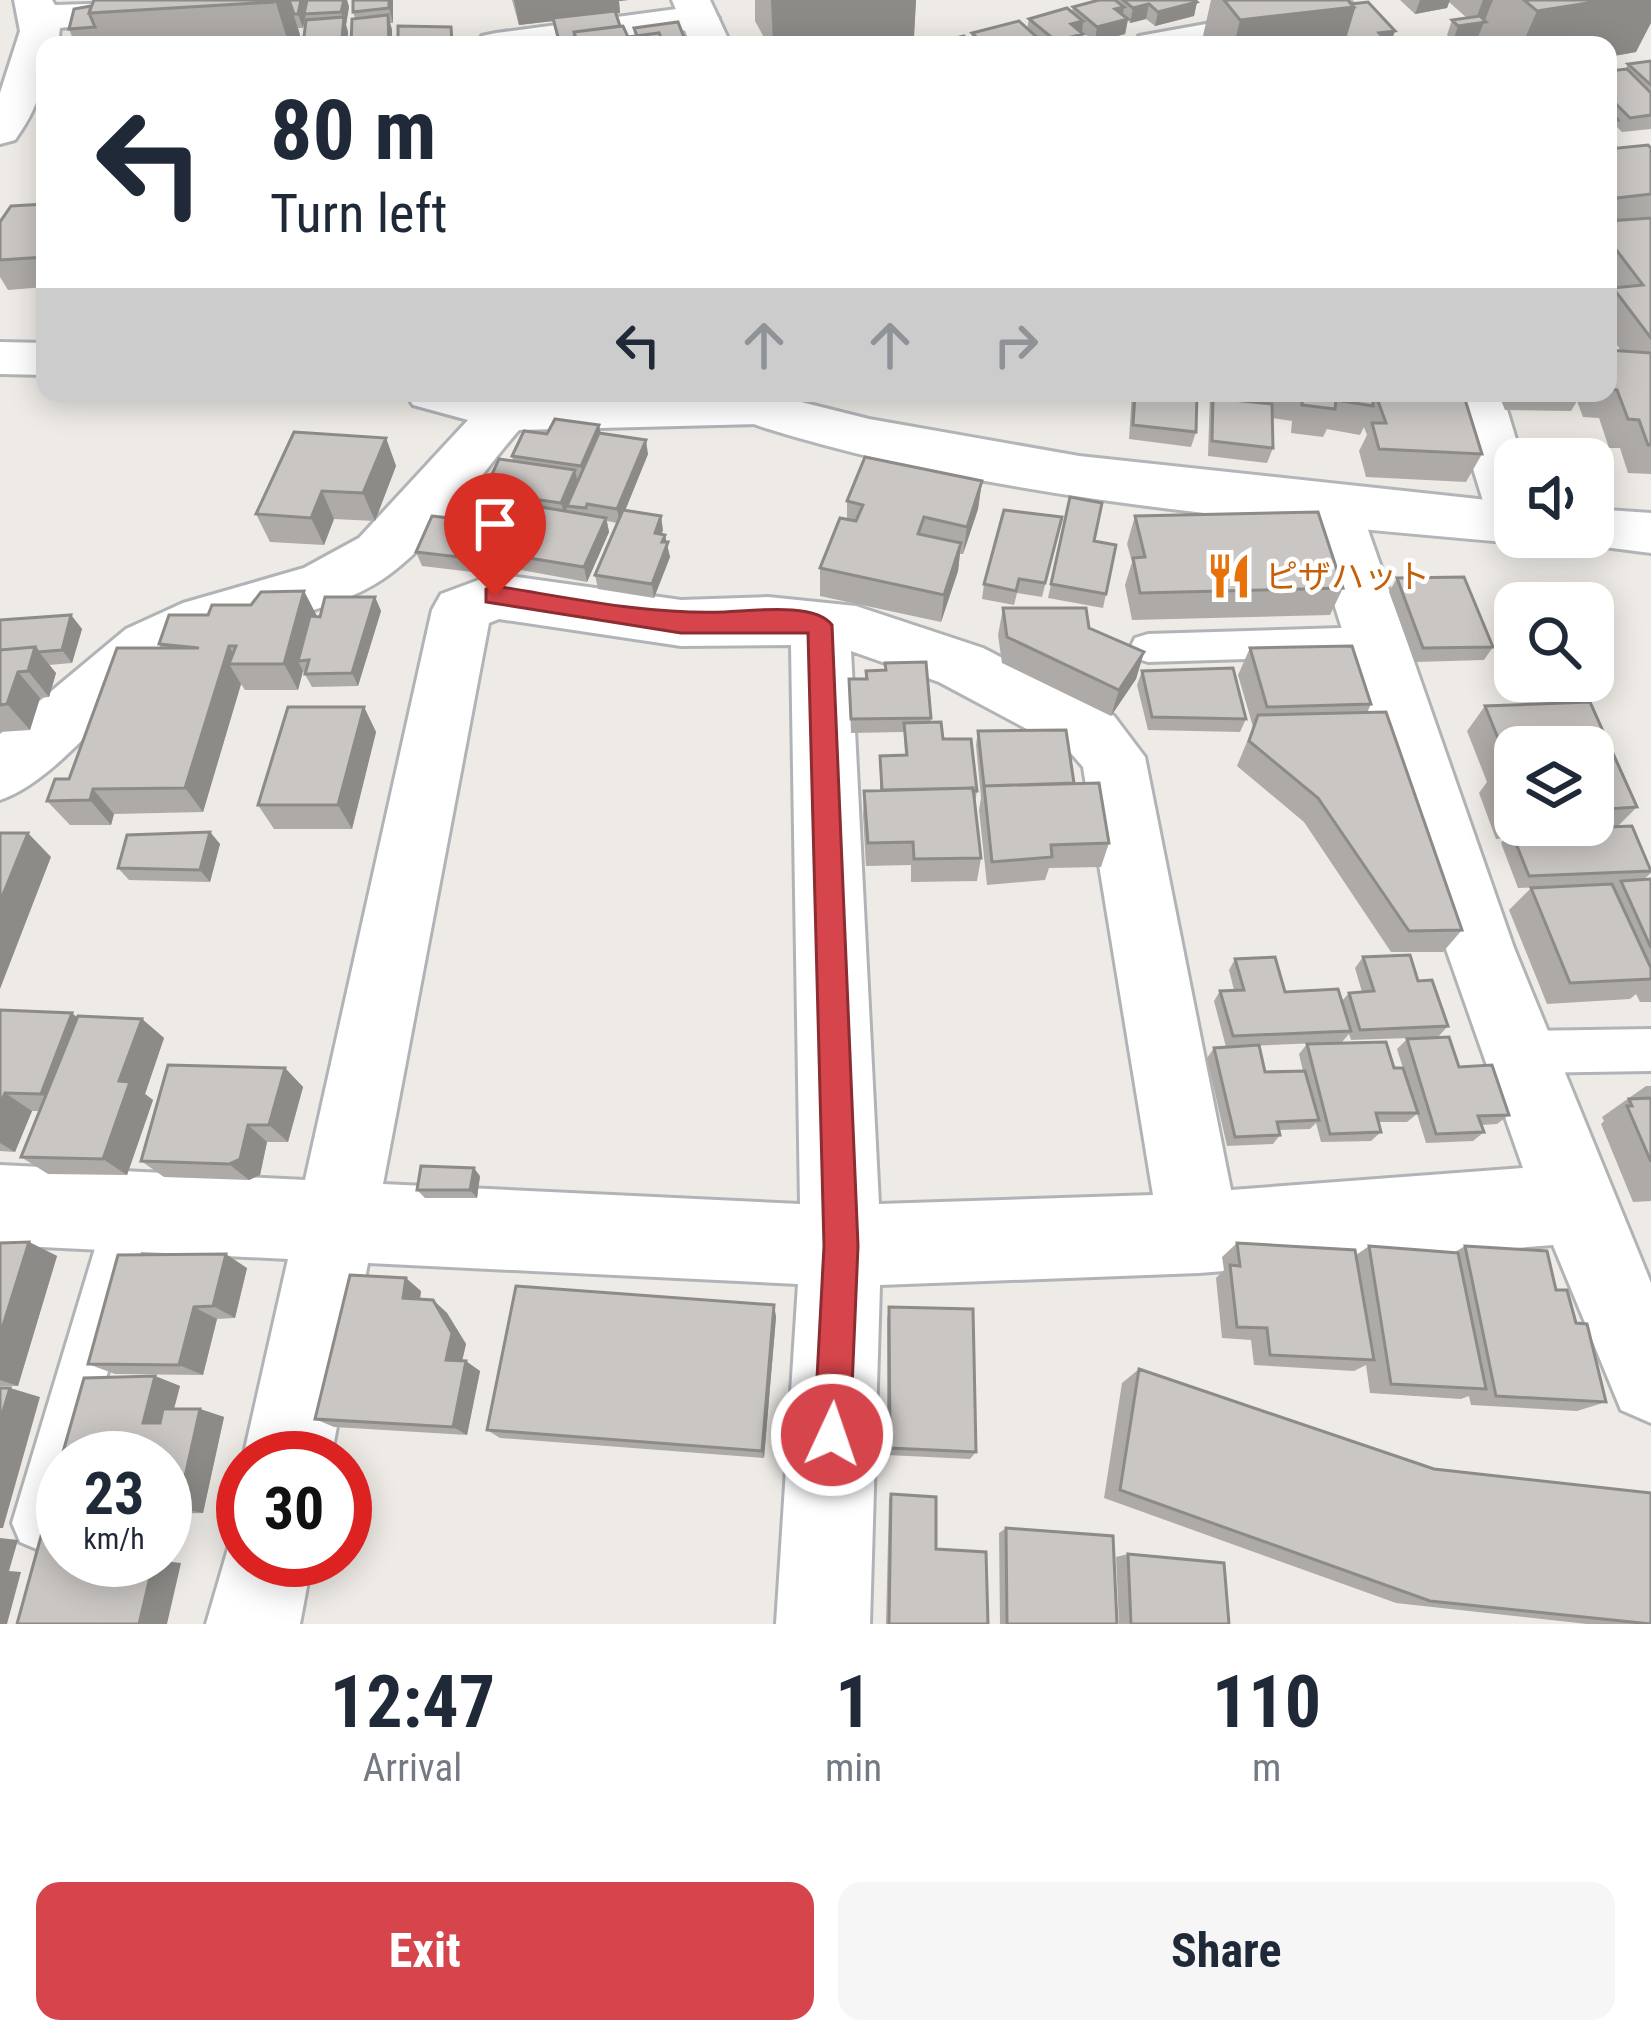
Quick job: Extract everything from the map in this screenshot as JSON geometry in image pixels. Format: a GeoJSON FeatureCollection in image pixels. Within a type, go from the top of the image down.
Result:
{"type":"FeatureCollection","features":[{"type":"Feature","properties":{"kind":"street"},"geometry":{"type":"LineString","coordinates":[[35,10],[200,0]]}},
{"type":"Feature","properties":{"kind":"street"},"geometry":{"type":"LineString","coordinates":[[1202,36],[1339,11],[1328,0]]}},
{"type":"Feature","properties":{"kind":"street"},"geometry":{"type":"LineString","coordinates":[[572,36],[700,21]]}},
{"type":"Feature","properties":{"kind":"street"},"geometry":{"type":"LineString","coordinates":[[21,111],[36,53]]}},
{"type":"Feature","properties":{"kind":"street"},"geometry":{"type":"LineString","coordinates":[[0,358],[36,359]]}},
{"type":"Feature","properties":{"kind":"street"},"geometry":{"type":"LineString","coordinates":[[466,402],[505,412],[584,415],[738,402]]}},
{"type":"Feature","properties":{"kind":"street"},"geometry":{"type":"LineString","coordinates":[[765,402],[800,423],[1013,466],[1332,507],[1494,521]]}},
{"type":"Feature","properties":{"kind":"street"},"geometry":{"type":"LineString","coordinates":[[1479,402],[1494,453]]}},
{"type":"Feature","properties":{"kind":"street"},"geometry":{"type":"LineString","coordinates":[[0,773],[146,645],[207,618],[356,571],[379,553],[505,412]]}},
{"type":"Feature","properties":{"kind":"street"},"geometry":{"type":"LineString","coordinates":[[1332,507],[1373,641],[1573,1204],[1651,1380]]}},
{"type":"Feature","properties":{"kind":"street"},"geometry":{"type":"LineString","coordinates":[[293,1431],[462,610],[495,596],[681,623],[768,620],[892,638],[961,664],[1092,734],[1113,757],[1199,1233]]}},
{"type":"Feature","properties":{"kind":"street"},"geometry":{"type":"LineString","coordinates":[[820,625],[841,1246],[823,1624]]}},
{"type":"Feature","properties":{"kind":"street"},"geometry":{"type":"LineString","coordinates":[[0,1205],[841,1246],[1199,1233],[1573,1204]]}},
{"type":"Feature","properties":{"kind":"street"},"geometry":{"type":"LineString","coordinates":[[253,1624],[261,1587]]}},
{"type":"Feature","properties":{"kind":"lane"},"geometry":{"type":"LineString","coordinates":[[1148,648],[1373,641]]}},
{"type":"Feature","properties":{"kind":"lane"},"geometry":{"type":"LineString","coordinates":[[1519,1052],[1651,1050]]}},
{"type":"Feature","properties":{"kind":"lane"},"geometry":{"type":"LineString","coordinates":[[65,1431],[129,1212]]}},
{"type":"Feature","properties":{"kind":"building"},"geometry":{"type":"Polygon","coordinates":[[[94,0],[275,0],[89,13],[94,0]]]}},
{"type":"Feature","properties":{"kind":"building"},"geometry":{"type":"Polygon","coordinates":[[[289,0],[301,0],[298,14],[294,14],[289,0]]]}},
{"type":"Feature","properties":{"kind":"building"},"geometry":{"type":"Polygon","coordinates":[[[307,0],[344,0],[341,12],[304,14],[307,0]]]}},
{"type":"Feature","properties":{"kind":"building"},"geometry":{"type":"Polygon","coordinates":[[[353,0],[389,0],[389,8],[353,12],[353,0]]]}},
{"type":"Feature","properties":{"kind":"building"},"geometry":{"type":"Polygon","coordinates":[[[1115,0],[1124,7],[1115,9],[1128,19],[1097,27],[1073,7],[1115,0]]]}},
{"type":"Feature","properties":{"kind":"building"},"geometry":{"type":"Polygon","coordinates":[[[1123,0],[1197,2],[1158,12],[1149,4],[1133,8],[1123,0]]]}},
{"type":"Feature","properties":{"kind":"building"},"geometry":{"type":"Polygon","coordinates":[[[1224,0],[1348,0],[1354,7],[1240,20],[1224,0]]]}},
{"type":"Feature","properties":{"kind":"building"},"geometry":{"type":"Polygon","coordinates":[[[1524,0],[1607,0],[1537,11],[1524,0]]]}},
{"type":"Feature","properties":{"kind":"building"},"geometry":{"type":"Polygon","coordinates":[[[1368,2],[1395,31],[1379,33],[1382,36],[1345,36],[1351,4],[1368,2]]]}},
{"type":"Feature","properties":{"kind":"building"},"geometry":{"type":"Polygon","coordinates":[[[91,6],[95,27],[69,29],[74,9],[91,6]]]}},
{"type":"Feature","properties":{"kind":"building"},"geometry":{"type":"Polygon","coordinates":[[[1067,8],[1083,21],[1071,24],[1083,34],[1050,36],[1029,19],[1067,8]]]}},
{"type":"Feature","properties":{"kind":"building"},"geometry":{"type":"Polygon","coordinates":[[[615,11],[620,26],[558,36],[553,18],[615,11]]]}},
{"type":"Feature","properties":{"kind":"building"},"geometry":{"type":"Polygon","coordinates":[[[388,15],[389,36],[351,36],[352,19],[388,15]]]}},
{"type":"Feature","properties":{"kind":"building"},"geometry":{"type":"Polygon","coordinates":[[[1480,16],[1486,22],[1458,26],[1452,20],[1480,16]]]}},
{"type":"Feature","properties":{"kind":"building"},"geometry":{"type":"Polygon","coordinates":[[[344,17],[342,36],[304,36],[306,20],[344,17]]]}},
{"type":"Feature","properties":{"kind":"building"},"geometry":{"type":"Polygon","coordinates":[[[1019,21],[1036,36],[975,36],[972,33],[1019,21]]]}},
{"type":"Feature","properties":{"kind":"building"},"geometry":{"type":"Polygon","coordinates":[[[678,22],[683,36],[637,36],[634,28],[678,22]]]}},
{"type":"Feature","properties":{"kind":"building"},"geometry":{"type":"Polygon","coordinates":[[[398,26],[451,27],[452,36],[398,36],[398,26]]]}},
{"type":"Feature","properties":{"kind":"building"},"geometry":{"type":"Polygon","coordinates":[[[623,26],[628,36],[575,36],[574,32],[623,26]]]}},
{"type":"Feature","properties":{"kind":"building"},"geometry":{"type":"Polygon","coordinates":[[[1651,61],[1651,85],[1628,64],[1651,61]]]}},
{"type":"Feature","properties":{"kind":"building"},"geometry":{"type":"Polygon","coordinates":[[[1627,69],[1651,93],[1651,115],[1630,118],[1617,105],[1617,70],[1627,69]]]}},
{"type":"Feature","properties":{"kind":"building"},"geometry":{"type":"Polygon","coordinates":[[[1617,148],[1651,148],[1651,194],[1617,198],[1617,148]]]}},
{"type":"Feature","properties":{"kind":"building"},"geometry":{"type":"Polygon","coordinates":[[[36,205],[36,258],[0,260],[0,222],[11,206],[36,205]]]}},
{"type":"Feature","properties":{"kind":"building"},"geometry":{"type":"Polygon","coordinates":[[[1651,218],[1651,338],[1617,293],[1617,288],[1643,285],[1617,251],[1617,220],[1651,218]]]}},
{"type":"Feature","properties":{"kind":"building"},"geometry":{"type":"Polygon","coordinates":[[[1617,351],[1651,353],[1651,445],[1639,420],[1628,419],[1617,390],[1617,351]]]}},
{"type":"Feature","properties":{"kind":"building"},"geometry":{"type":"Polygon","coordinates":[[[1134,402],[1197,402],[1196,432],[1133,425],[1134,402]]]}},
{"type":"Feature","properties":{"kind":"building"},"geometry":{"type":"Polygon","coordinates":[[[1213,402],[1272,404],[1273,448],[1212,441],[1213,402]]]}},
{"type":"Feature","properties":{"kind":"building"},"geometry":{"type":"Polygon","coordinates":[[[1302,402],[1336,402],[1335,409],[1302,402]]]}},
{"type":"Feature","properties":{"kind":"building"},"geometry":{"type":"Polygon","coordinates":[[[1378,402],[1466,402],[1482,454],[1379,449],[1372,423],[1386,423],[1378,402]]]}},
{"type":"Feature","properties":{"kind":"building"},"geometry":{"type":"Polygon","coordinates":[[[555,419],[599,425],[581,466],[512,456],[524,431],[547,434],[555,419]]]}},
{"type":"Feature","properties":{"kind":"building"},"geometry":{"type":"Polygon","coordinates":[[[294,432],[386,438],[363,493],[322,491],[311,518],[256,514],[294,432]]]}},
{"type":"Feature","properties":{"kind":"building"},"geometry":{"type":"Polygon","coordinates":[[[599,433],[646,440],[617,509],[567,506],[599,433]]]}},
{"type":"Feature","properties":{"kind":"building"},"geometry":{"type":"Polygon","coordinates":[[[865,457],[982,481],[967,527],[924,517],[918,534],[961,543],[944,595],[820,568],[840,518],[856,521],[863,505],[847,501],[865,457]]]}},
{"type":"Feature","properties":{"kind":"building"},"geometry":{"type":"Polygon","coordinates":[[[499,459],[575,470],[561,503],[484,492],[499,459]]]}},
{"type":"Feature","properties":{"kind":"building"},"geometry":{"type":"Polygon","coordinates":[[[1070,497],[1102,503],[1094,541],[1116,545],[1106,594],[1051,584],[1070,497]]]}},
{"type":"Feature","properties":{"kind":"building"},"geometry":{"type":"Polygon","coordinates":[[[541,507],[606,518],[584,567],[517,556],[541,507]]]}},
{"type":"Feature","properties":{"kind":"building"},"geometry":{"type":"Polygon","coordinates":[[[623,510],[661,516],[655,533],[665,535],[662,542],[668,542],[652,584],[595,575],[623,510]]]}},
{"type":"Feature","properties":{"kind":"building"},"geometry":{"type":"Polygon","coordinates":[[[1004,510],[1062,517],[1045,583],[1019,579],[1016,591],[984,584],[1004,510]]]}},
{"type":"Feature","properties":{"kind":"building"},"geometry":{"type":"Polygon","coordinates":[[[1318,512],[1343,588],[1140,593],[1133,558],[1145,557],[1135,516],[1318,512]]]}},
{"type":"Feature","properties":{"kind":"building"},"geometry":{"type":"Polygon","coordinates":[[[432,516],[517,526],[502,562],[416,552],[432,516]]]}},
{"type":"Feature","properties":{"kind":"building"},"geometry":{"type":"Polygon","coordinates":[[[1464,577],[1493,647],[1423,648],[1397,578],[1464,577]]]}},
{"type":"Feature","properties":{"kind":"building"},"geometry":{"type":"Polygon","coordinates":[[[304,591],[284,664],[229,664],[236,646],[229,646],[185,788],[93,789],[90,800],[47,801],[55,779],[69,779],[117,648],[199,648],[159,644],[169,615],[208,615],[212,605],[251,605],[261,592],[304,591]]]}},
{"type":"Feature","properties":{"kind":"building"},"geometry":{"type":"Polygon","coordinates":[[[325,597],[375,597],[352,673],[305,674],[309,660],[298,661],[310,616],[320,617],[325,597]]]}},
{"type":"Feature","properties":{"kind":"building"},"geometry":{"type":"Polygon","coordinates":[[[1003,608],[1086,608],[1089,628],[1144,652],[1119,690],[1007,637],[1003,608]]]}},
{"type":"Feature","properties":{"kind":"building"},"geometry":{"type":"Polygon","coordinates":[[[71,615],[62,650],[0,650],[0,620],[71,615]]]}},
{"type":"Feature","properties":{"kind":"building"},"geometry":{"type":"Polygon","coordinates":[[[1352,646],[1371,704],[1267,707],[1250,648],[1352,646]]]}},
{"type":"Feature","properties":{"kind":"building"},"geometry":{"type":"Polygon","coordinates":[[[35,647],[28,671],[18,672],[7,704],[0,705],[0,650],[35,647]]]}},
{"type":"Feature","properties":{"kind":"building"},"geometry":{"type":"Polygon","coordinates":[[[926,662],[931,718],[851,719],[849,679],[867,679],[866,671],[886,670],[885,663],[926,662]]]}},
{"type":"Feature","properties":{"kind":"building"},"geometry":{"type":"Polygon","coordinates":[[[1233,668],[1246,719],[1152,717],[1142,671],[1233,668]]]}},
{"type":"Feature","properties":{"kind":"building"},"geometry":{"type":"Polygon","coordinates":[[[1590,702],[1601,726],[1494,728],[1485,706],[1590,702]]]}},
{"type":"Feature","properties":{"kind":"building"},"geometry":{"type":"Polygon","coordinates":[[[288,707],[364,707],[338,805],[258,805],[288,707]]]}},
{"type":"Feature","properties":{"kind":"building"},"geometry":{"type":"Polygon","coordinates":[[[1386,712],[1462,930],[1409,931],[1318,798],[1249,741],[1258,715],[1386,712]]]}},
{"type":"Feature","properties":{"kind":"building"},"geometry":{"type":"Polygon","coordinates":[[[941,722],[943,739],[971,739],[977,791],[882,790],[880,756],[907,755],[904,723],[941,722]]]}},
{"type":"Feature","properties":{"kind":"building"},"geometry":{"type":"Polygon","coordinates":[[[1066,730],[1074,783],[984,786],[978,731],[1066,730]]]}},
{"type":"Feature","properties":{"kind":"building"},"geometry":{"type":"Polygon","coordinates":[[[1614,756],[1637,807],[1614,809],[1614,756]]]}},
{"type":"Feature","properties":{"kind":"building"},"geometry":{"type":"Polygon","coordinates":[[[1099,783],[1109,843],[1051,845],[1052,857],[992,862],[984,786],[1099,783]]]}},
{"type":"Feature","properties":{"kind":"building"},"geometry":{"type":"Polygon","coordinates":[[[973,788],[981,858],[914,859],[913,842],[868,843],[864,791],[973,788]]]}},
{"type":"Feature","properties":{"kind":"building"},"geometry":{"type":"Polygon","coordinates":[[[1632,826],[1651,871],[1529,876],[1517,846],[1614,846],[1614,827],[1632,826]]]}},
{"type":"Feature","properties":{"kind":"building"},"geometry":{"type":"Polygon","coordinates":[[[210,832],[200,870],[118,868],[127,835],[210,832]]]}},
{"type":"Feature","properties":{"kind":"building"},"geometry":{"type":"Polygon","coordinates":[[[0,833],[28,833],[0,902],[0,833]]]}},
{"type":"Feature","properties":{"kind":"building"},"geometry":{"type":"Polygon","coordinates":[[[1651,879],[1651,948],[1621,881],[1651,879]]]}},
{"type":"Feature","properties":{"kind":"building"},"geometry":{"type":"Polygon","coordinates":[[[1612,884],[1651,968],[1651,979],[1570,983],[1531,888],[1612,884]]]}},
{"type":"Feature","properties":{"kind":"building"},"geometry":{"type":"Polygon","coordinates":[[[1410,955],[1418,981],[1432,980],[1448,1026],[1360,1030],[1349,993],[1374,991],[1363,957],[1410,955]]]}},
{"type":"Feature","properties":{"kind":"building"},"geometry":{"type":"Polygon","coordinates":[[[1275,957],[1285,992],[1338,989],[1351,1031],[1233,1036],[1220,991],[1244,990],[1235,959],[1275,957]]]}},
{"type":"Feature","properties":{"kind":"building"},"geometry":{"type":"Polygon","coordinates":[[[0,1010],[72,1013],[41,1094],[5,1093],[0,1105],[0,1010]]]}},
{"type":"Feature","properties":{"kind":"building"},"geometry":{"type":"Polygon","coordinates":[[[78,1016],[142,1019],[119,1081],[130,1082],[103,1159],[21,1157],[78,1016]]]}},
{"type":"Feature","properties":{"kind":"building"},"geometry":{"type":"Polygon","coordinates":[[[1449,1037],[1459,1067],[1492,1065],[1509,1115],[1478,1116],[1484,1132],[1436,1134],[1407,1039],[1449,1037]]]}},
{"type":"Feature","properties":{"kind":"building"},"geometry":{"type":"Polygon","coordinates":[[[1386,1042],[1394,1068],[1403,1068],[1418,1113],[1376,1113],[1381,1132],[1330,1134],[1307,1044],[1386,1042]]]}},
{"type":"Feature","properties":{"kind":"building"},"geometry":{"type":"Polygon","coordinates":[[[1259,1045],[1265,1072],[1305,1071],[1319,1120],[1277,1122],[1280,1135],[1235,1137],[1214,1048],[1259,1045]]]}},
{"type":"Feature","properties":{"kind":"building"},"geometry":{"type":"Polygon","coordinates":[[[168,1065],[285,1068],[269,1125],[248,1125],[240,1159],[229,1164],[141,1161],[168,1065]]]}},
{"type":"Feature","properties":{"kind":"building"},"geometry":{"type":"Polygon","coordinates":[[[1651,1098],[1651,1162],[1627,1106],[1632,1106],[1629,1099],[1651,1098]]]}},
{"type":"Feature","properties":{"kind":"building"},"geometry":{"type":"Polygon","coordinates":[[[421,1166],[474,1168],[470,1190],[417,1190],[421,1166]]]}},
{"type":"Feature","properties":{"kind":"building"},"geometry":{"type":"Polygon","coordinates":[[[29,1242],[0,1335],[0,1243],[29,1242]]]}},
{"type":"Feature","properties":{"kind":"building"},"geometry":{"type":"Polygon","coordinates":[[[1237,1243],[1355,1250],[1374,1360],[1270,1355],[1267,1328],[1237,1327],[1230,1265],[1240,1266],[1237,1243]]]}},
{"type":"Feature","properties":{"kind":"building"},"geometry":{"type":"Polygon","coordinates":[[[1369,1246],[1458,1253],[1486,1389],[1391,1384],[1369,1246]]]}},
{"type":"Feature","properties":{"kind":"building"},"geometry":{"type":"Polygon","coordinates":[[[1465,1246],[1547,1251],[1556,1290],[1567,1290],[1576,1323],[1587,1324],[1606,1402],[1496,1396],[1465,1246]]]}},
{"type":"Feature","properties":{"kind":"building"},"geometry":{"type":"Polygon","coordinates":[[[226,1254],[213,1306],[194,1307],[179,1365],[88,1364],[118,1255],[226,1254]]]}},
{"type":"Feature","properties":{"kind":"building"},"geometry":{"type":"Polygon","coordinates":[[[350,1275],[406,1278],[403,1298],[433,1300],[452,1333],[446,1360],[466,1361],[453,1427],[315,1419],[350,1275]]]}},
{"type":"Feature","properties":{"kind":"building"},"geometry":{"type":"Polygon","coordinates":[[[516,1286],[774,1305],[762,1451],[487,1430],[516,1286]]]}},
{"type":"Feature","properties":{"kind":"building"},"geometry":{"type":"Polygon","coordinates":[[[889,1307],[973,1309],[976,1452],[890,1448],[889,1307]]]}},
{"type":"Feature","properties":{"kind":"building"},"geometry":{"type":"Polygon","coordinates":[[[1139,1369],[1434,1469],[1651,1493],[1651,1624],[1430,1601],[1120,1490],[1139,1369]]]}},
{"type":"Feature","properties":{"kind":"building"},"geometry":{"type":"Polygon","coordinates":[[[155,1376],[143,1423],[160,1423],[163,1409],[200,1409],[192,1445],[192,1431],[69,1431],[84,1378],[155,1376]]]}},
{"type":"Feature","properties":{"kind":"building"},"geometry":{"type":"Polygon","coordinates":[[[0,1388],[10,1388],[0,1421],[0,1388]]]}},
{"type":"Feature","properties":{"kind":"building"},"geometry":{"type":"Polygon","coordinates":[[[891,1494],[936,1497],[936,1549],[986,1552],[988,1624],[889,1624],[891,1494]]]}},
{"type":"Feature","properties":{"kind":"building"},"geometry":{"type":"Polygon","coordinates":[[[1006,1528],[1113,1536],[1117,1624],[1007,1624],[1006,1528]]]}},
{"type":"Feature","properties":{"kind":"building"},"geometry":{"type":"Polygon","coordinates":[[[1128,1554],[1224,1563],[1229,1624],[1131,1624],[1128,1554]]]}},
{"type":"Feature","properties":{"kind":"building"},"geometry":{"type":"Polygon","coordinates":[[[36,1555],[36,1587],[148,1587],[139,1624],[17,1624],[36,1555]]]}},
{"type":"Feature","properties":{"kind":"place","name":"ピザハット"},"geometry":{"type":"Point","coordinates":[1229,576]}},
{"type":"Feature","properties":{"kind":"route"},"geometry":{"type":"LineString","coordinates":[[495,596],[653,621],[768,620],[820,625],[841,1246],[832,1435]]}}]}
